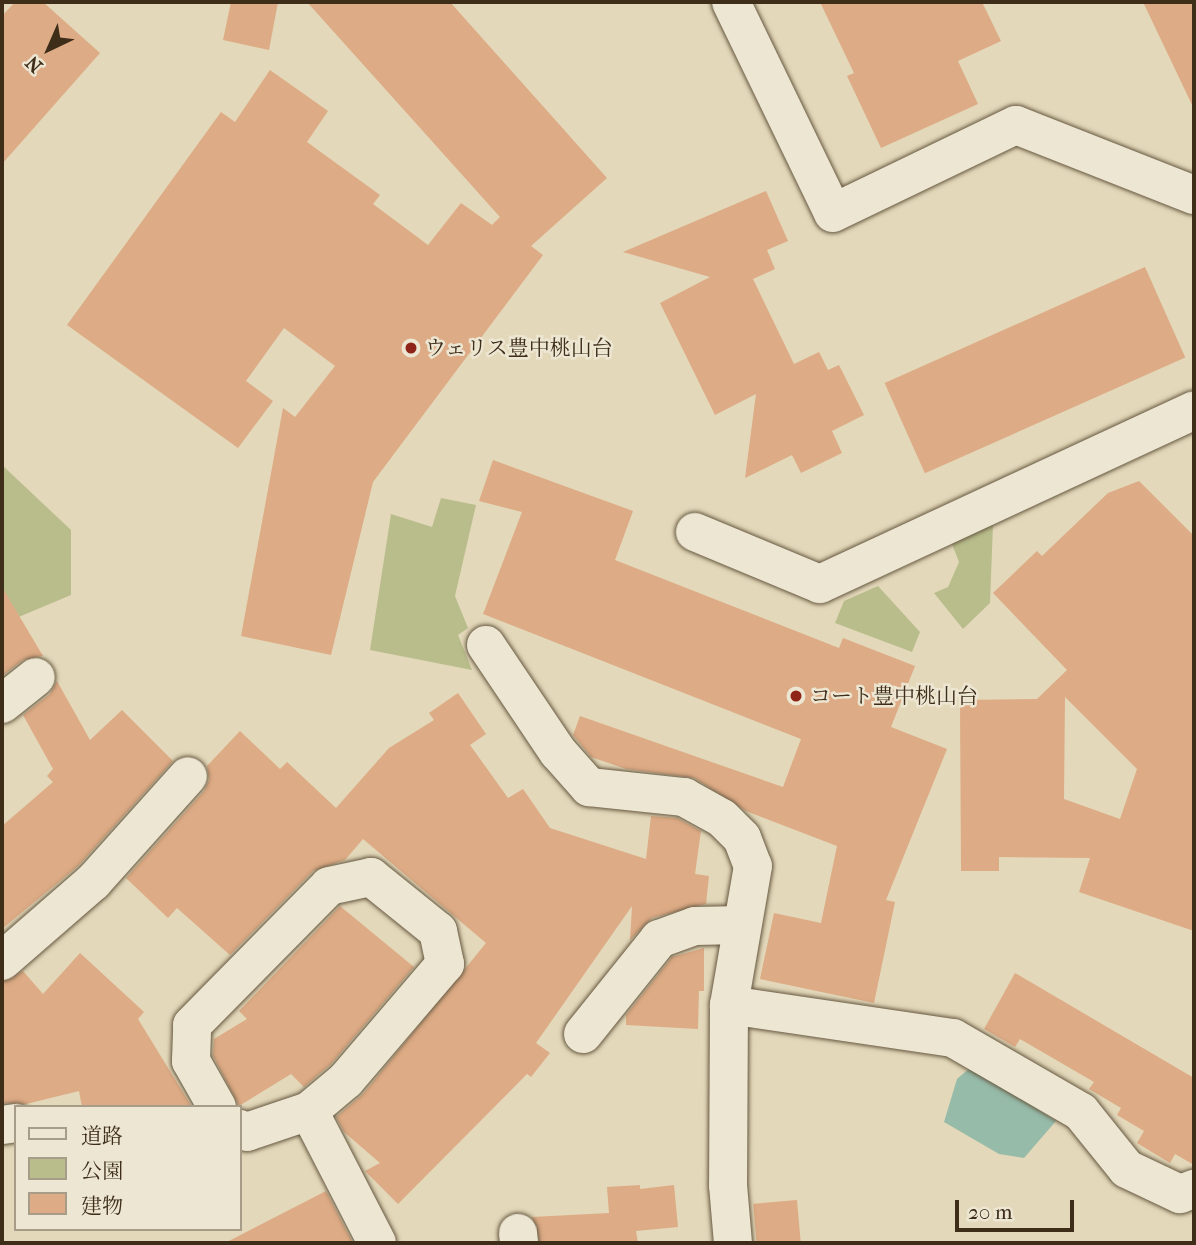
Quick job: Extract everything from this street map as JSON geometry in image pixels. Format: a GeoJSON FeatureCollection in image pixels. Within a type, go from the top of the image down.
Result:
{"type":"FeatureCollection","features":[{"type":"Feature","properties":{"kind":"street"},"geometry":{"type":"LineString","coordinates":[[731,2],[833,213],[1016,125],[1194,195]]}},
{"type":"Feature","properties":{"kind":"street"},"geometry":{"type":"LineString","coordinates":[[695,532],[820,584],[1194,410]]}},
{"type":"Feature","properties":{"kind":"street"},"geometry":{"type":"LineString","coordinates":[[485,645],[558,751],[589,787],[684,797],[722,818],[742,838],[753,866],[729,1005],[728,1185],[733,1243]]}},
{"type":"Feature","properties":{"kind":"street"},"geometry":{"type":"LineString","coordinates":[[2,704],[36,677]]}},
{"type":"Feature","properties":{"kind":"street"},"geometry":{"type":"LineString","coordinates":[[2,961],[93,882],[188,776]]}},
{"type":"Feature","properties":{"kind":"street"},"geometry":{"type":"LineString","coordinates":[[216,1105],[191,1061],[192,1025],[329,886],[371,877],[438,931],[445,964],[346,1080],[309,1111],[247,1132],[242,1130]]}},
{"type":"Feature","properties":{"kind":"street"},"geometry":{"type":"LineString","coordinates":[[583,1034],[659,939],[695,926],[741,925]]}},
{"type":"Feature","properties":{"kind":"street"},"geometry":{"type":"LineString","coordinates":[[729,1005],[953,1038],[1081,1112],[1127,1169],[1180,1194],[1194,1189]]}},
{"type":"Feature","properties":{"kind":"street"},"geometry":{"type":"LineString","coordinates":[[309,1111],[377,1243]]}},
{"type":"Feature","properties":{"kind":"green space"},"geometry":{"type":"Polygon","coordinates":[[[2,465],[71,530],[71,595],[2,624],[2,465]]]}},
{"type":"Feature","properties":{"kind":"green space"},"geometry":{"type":"Polygon","coordinates":[[[441,498],[476,505],[455,596],[468,628],[458,635],[472,670],[370,650],[391,514],[432,527],[441,498]]]}},
{"type":"Feature","properties":{"kind":"green space"},"geometry":{"type":"Polygon","coordinates":[[[993,524],[990,603],[963,629],[934,593],[948,587],[959,562],[952,544],[993,524]]]}},
{"type":"Feature","properties":{"kind":"green space"},"geometry":{"type":"Polygon","coordinates":[[[878,586],[920,632],[912,652],[835,623],[844,601],[878,586]]]}},
{"type":"Feature","properties":{"kind":"shaded area"},"geometry":{"type":"Polygon","coordinates":[[[971,1067],[1056,1121],[1024,1158],[999,1154],[944,1122],[957,1079],[971,1067]]]}},
{"type":"Feature","properties":{"kind":"building"},"geometry":{"type":"Polygon","coordinates":[[[15,2],[43,2],[100,53],[2,164],[2,16],[15,2]]]}},
{"type":"Feature","properties":{"kind":"building"},"geometry":{"type":"Polygon","coordinates":[[[231,2],[278,2],[269,50],[223,40],[231,2]]]}},
{"type":"Feature","properties":{"kind":"building"},"geometry":{"type":"Polygon","coordinates":[[[307,2],[450,2],[607,178],[531,246],[543,255],[373,482],[331,655],[241,636],[283,408],[295,417],[335,366],[284,328],[246,381],[273,401],[238,448],[67,325],[221,112],[235,122],[270,70],[328,111],[307,142],[380,195],[373,204],[428,245],[461,203],[492,225],[500,217],[307,2]]]}},
{"type":"Feature","properties":{"kind":"building"},"geometry":{"type":"Polygon","coordinates":[[[820,2],[982,2],[1001,41],[958,61],[978,104],[881,148],[847,76],[854,73],[820,2]]]}},
{"type":"Feature","properties":{"kind":"building"},"geometry":{"type":"Polygon","coordinates":[[[1143,2],[1194,2],[1194,109],[1143,2]]]}},
{"type":"Feature","properties":{"kind":"building"},"geometry":{"type":"Polygon","coordinates":[[[766,191],[788,241],[767,250],[775,269],[753,279],[794,364],[819,352],[828,370],[839,365],[864,415],[832,431],[842,453],[801,473],[792,455],[745,478],[756,394],[715,415],[660,303],[710,277],[623,252],[766,191]]]}},
{"type":"Feature","properties":{"kind":"building"},"geometry":{"type":"Polygon","coordinates":[[[1145,267],[1185,357],[925,473],[885,383],[1145,267]]]}},
{"type":"Feature","properties":{"kind":"building","name":"コート豊中桃山台"},"geometry":{"type":"Polygon","coordinates":[[[493,460],[633,511],[615,560],[839,648],[843,638],[915,666],[891,727],[947,749],[886,900],[895,902],[874,1003],[760,979],[774,913],[821,923],[837,846],[746,811],[694,778],[626,769],[591,757],[573,735],[580,716],[783,787],[801,739],[483,614],[522,512],[479,501],[493,460]]]}},
{"type":"Feature","properties":{"kind":"building"},"geometry":{"type":"Polygon","coordinates":[[[1139,481],[1194,536],[1194,931],[1079,892],[1090,858],[999,857],[999,871],[961,871],[960,700],[1037,699],[1067,670],[993,593],[1037,551],[1042,556],[1108,493],[1139,481]],[[1065,697],[1064,799],[1120,819],[1137,769],[1065,697]]]}},
{"type":"Feature","properties":{"kind":"building"},"geometry":{"type":"Polygon","coordinates":[[[2,587],[43,656],[23,660],[2,676],[2,587]]]}},
{"type":"Feature","properties":{"kind":"building"},"geometry":{"type":"Polygon","coordinates":[[[57,681],[90,740],[122,710],[173,761],[78,866],[2,929],[2,826],[53,782],[47,776],[53,769],[23,715],[50,694],[57,681]]]}},
{"type":"Feature","properties":{"kind":"building"},"geometry":{"type":"Polygon","coordinates":[[[458,693],[486,734],[470,745],[508,798],[523,789],[550,828],[646,859],[651,816],[677,818],[701,831],[695,874],[709,876],[706,904],[652,918],[630,940],[632,906],[536,1043],[550,1053],[531,1077],[527,1074],[398,1204],[365,1171],[380,1163],[344,1132],[336,1117],[363,1094],[486,943],[363,839],[345,860],[313,871],[230,955],[177,908],[168,918],[126,878],[204,791],[209,780],[207,766],[240,731],[280,769],[287,762],[336,808],[389,748],[434,720],[429,713],[458,693]]]}},
{"type":"Feature","properties":{"kind":"building"},"geometry":{"type":"Polygon","coordinates":[[[340,906],[414,967],[331,1064],[304,1087],[291,1074],[241,1105],[213,1056],[214,1039],[247,1019],[239,1011],[340,906]]]}},
{"type":"Feature","properties":{"kind":"building"},"geometry":{"type":"Polygon","coordinates":[[[704,948],[704,991],[699,991],[698,1029],[626,1025],[626,1015],[672,957],[704,948]]]}},
{"type":"Feature","properties":{"kind":"building"},"geometry":{"type":"Polygon","coordinates":[[[80,953],[144,1012],[138,1019],[191,1105],[82,1105],[79,1091],[26,1104],[2,1103],[2,982],[23,971],[43,994],[80,953]]]}},
{"type":"Feature","properties":{"kind":"building"},"geometry":{"type":"Polygon","coordinates":[[[1015,973],[1194,1078],[1194,1165],[1175,1154],[1170,1163],[1137,1143],[1144,1131],[1117,1115],[1121,1108],[1089,1089],[1094,1082],[1020,1039],[1015,1047],[984,1029],[1015,973]]]}},
{"type":"Feature","properties":{"kind":"building"},"geometry":{"type":"Polygon","coordinates":[[[640,1185],[640,1189],[674,1185],[678,1227],[636,1231],[638,1243],[540,1243],[532,1217],[609,1213],[607,1187],[640,1185]]]}},
{"type":"Feature","properties":{"kind":"building"},"geometry":{"type":"Polygon","coordinates":[[[326,1191],[353,1243],[225,1243],[326,1191]]]}},
{"type":"Feature","properties":{"kind":"building"},"geometry":{"type":"Polygon","coordinates":[[[797,1200],[801,1243],[757,1243],[753,1204],[797,1200]]]}},
{"type":"Feature","properties":{"kind":"place","name":"ウェリス豊中桃山台"},"geometry":{"type":"Point","coordinates":[411,348]}},
{"type":"Feature","properties":{"kind":"place","name":"コート豊中桃山台"},"geometry":{"type":"Point","coordinates":[796,696]}}]}
